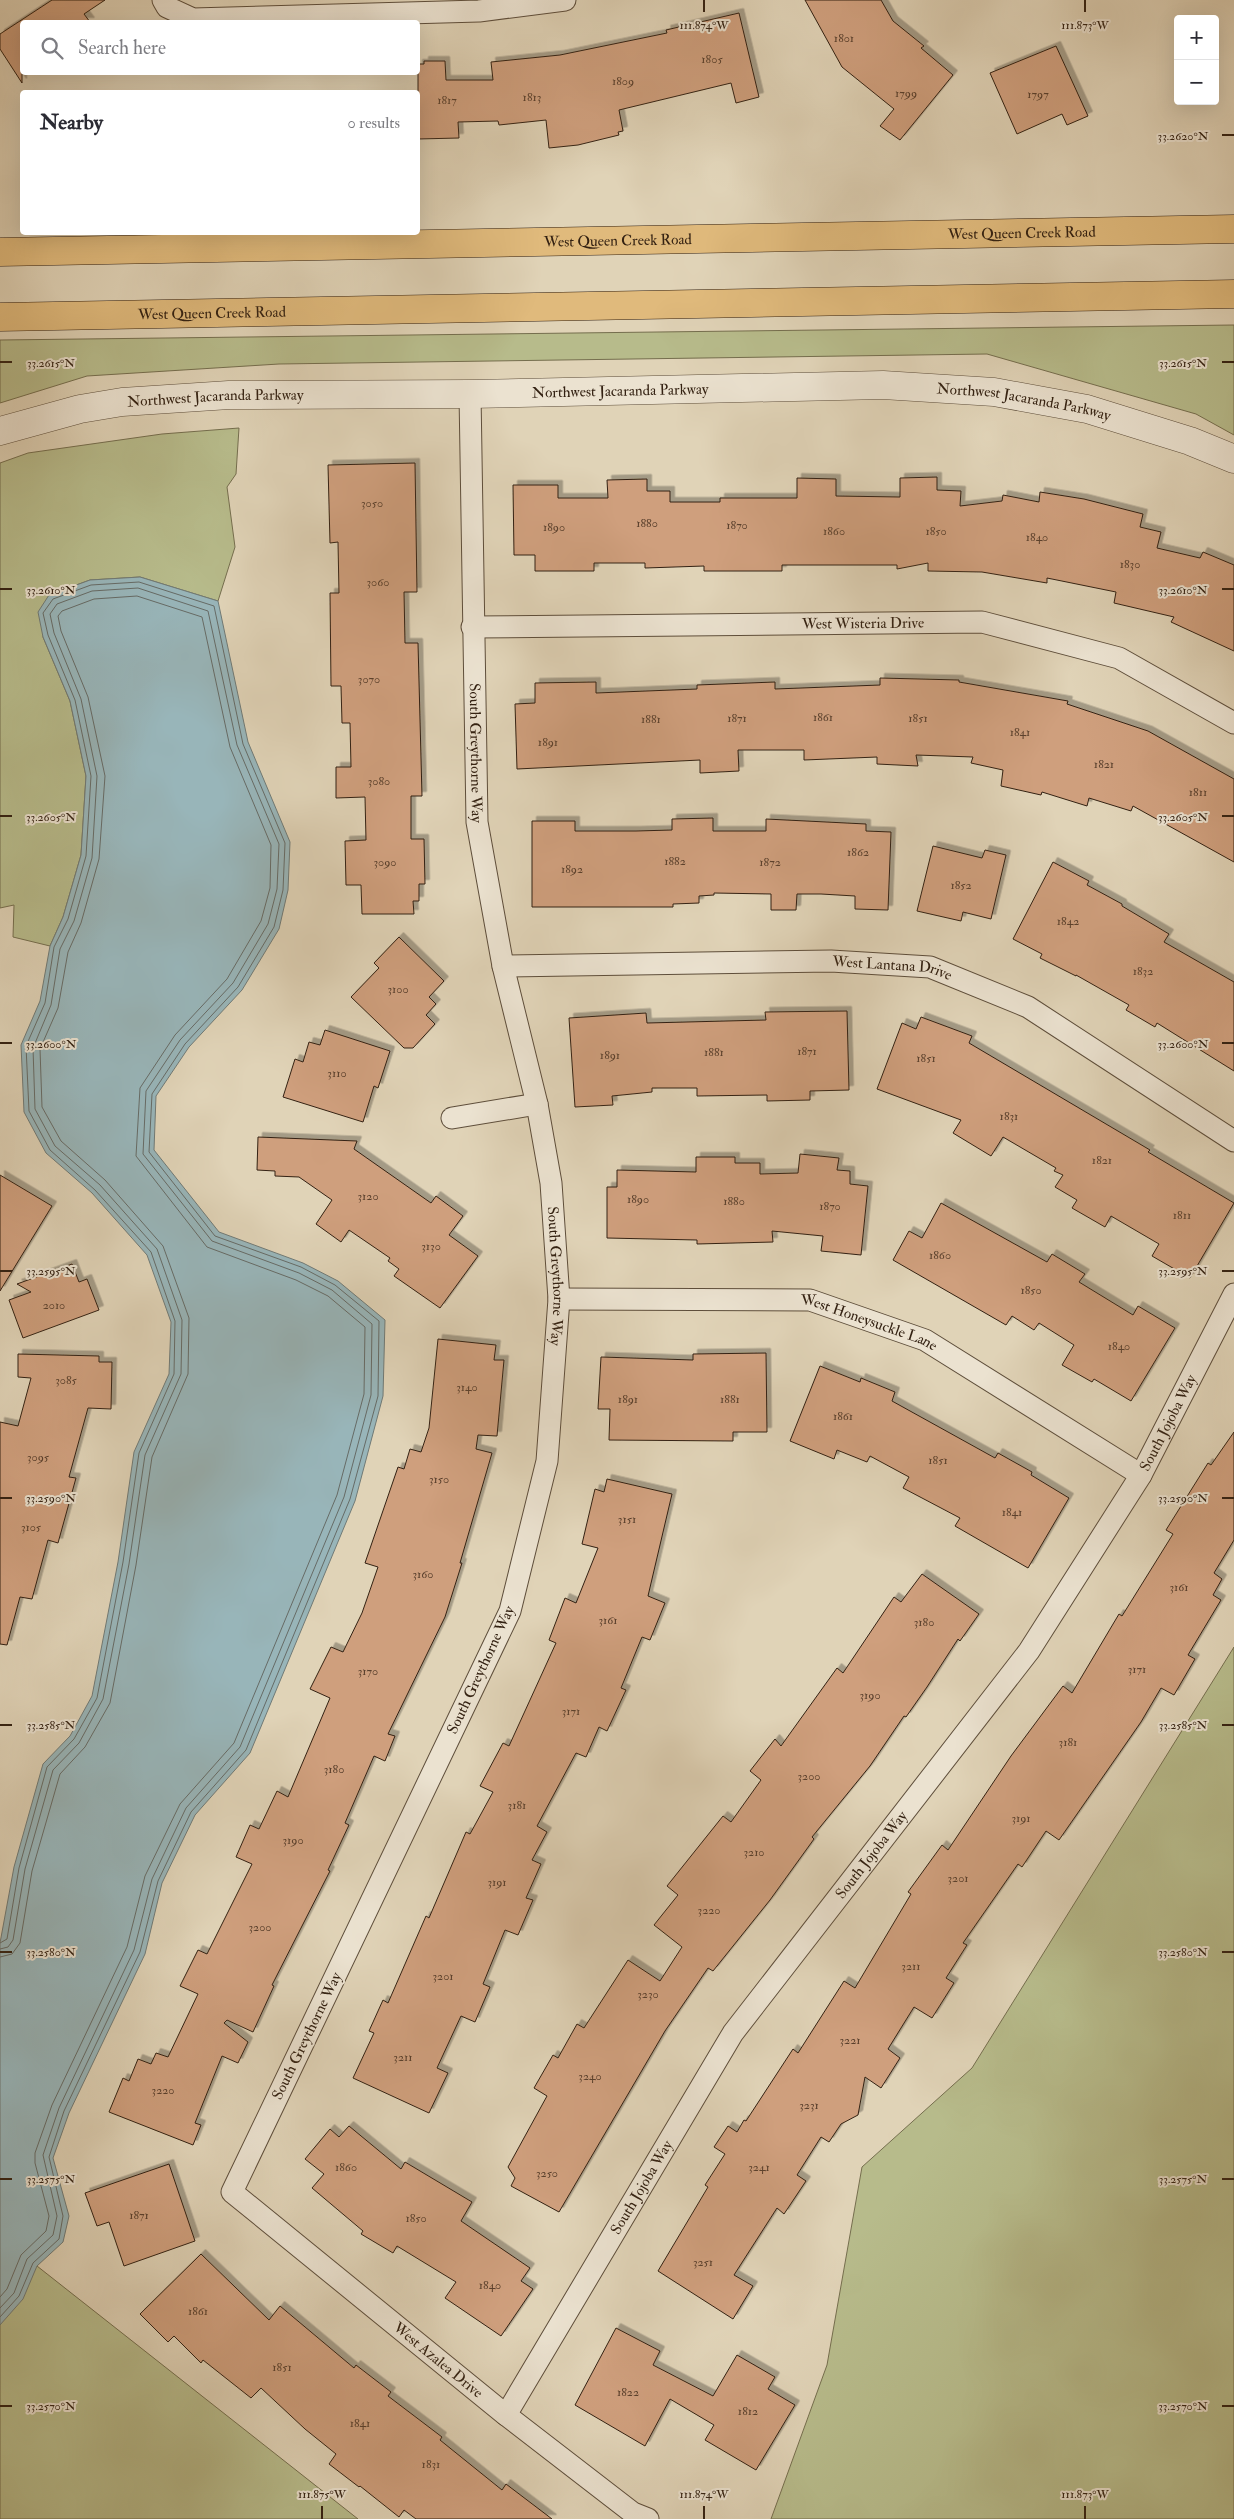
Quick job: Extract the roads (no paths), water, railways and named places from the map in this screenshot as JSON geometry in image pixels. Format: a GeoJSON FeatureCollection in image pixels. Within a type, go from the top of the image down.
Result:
{"type":"FeatureCollection","features":[{"type":"Feature","properties":{"kind":"main road","name":"West Queen Creek Road"},"geometry":{"type":"LineString","coordinates":[[0,252],[1234,229]]}},
{"type":"Feature","properties":{"kind":"main road","name":"West Queen Creek Road"},"geometry":{"type":"LineString","coordinates":[[0,316],[1234,294]]}},
{"type":"Feature","properties":{"kind":"street"},"geometry":{"type":"LineString","coordinates":[[165,4],[193,19],[479,11],[565,0]]}},
{"type":"Feature","properties":{"kind":"street","name":"Northwest Jacaranda Parkway"},"geometry":{"type":"LineString","coordinates":[[0,431],[64,413],[122,402],[229,395],[470,394],[883,385],[994,392],[1097,411],[1190,441],[1234,460]]}},
{"type":"Feature","properties":{"kind":"street","name":"South Greythorne Way"},"geometry":{"type":"LineString","coordinates":[[232,2192],[510,1611],[547,1461],[559,1299],[551,1183],[537,1104],[503,966],[476,822],[470,394]]}},
{"type":"Feature","properties":{"kind":"street","name":"West Wisteria Drive"},"geometry":{"type":"LineString","coordinates":[[472,626],[982,622],[1119,658],[1234,723]]}},
{"type":"Feature","properties":{"kind":"street","name":"West Lantana Drive"},"geometry":{"type":"LineString","coordinates":[[503,966],[831,961],[930,967],[1028,1007],[1234,1141]]}},
{"type":"Feature","properties":{"kind":"street"},"geometry":{"type":"LineString","coordinates":[[452,1118],[537,1104]]}},
{"type":"Feature","properties":{"kind":"street","name":"South Jojoba Way"},"geometry":{"type":"LineString","coordinates":[[506,2415],[732,2034],[1029,1651],[1141,1475],[1234,1294]]}},
{"type":"Feature","properties":{"kind":"street","name":"West Honeysuckle Lane"},"geometry":{"type":"LineString","coordinates":[[559,1299],[810,1300],[925,1340],[1141,1475]]}},
{"type":"Feature","properties":{"kind":"street","name":"West Azalea Drive"},"geometry":{"type":"LineString","coordinates":[[232,2192],[506,2415],[633,2514],[648,2519]]}},
{"type":"Feature","properties":{"kind":"water"},"geometry":{"type":"Polygon","coordinates":[[[140,577],[218,601],[248,742],[290,842],[288,890],[279,929],[242,990],[189,1047],[156,1096],[154,1150],[219,1232],[303,1263],[338,1281],[385,1320],[383,1396],[355,1501],[250,1753],[195,1815],[162,1883],[145,1954],[69,2113],[53,2158],[69,2216],[63,2242],[37,2266],[23,2299],[0,2325],[0,1943],[14,1867],[43,1764],[70,1736],[92,1696],[118,1562],[134,1452],[169,1374],[171,1322],[147,1255],[92,1193],[46,1153],[24,1112],[21,1045],[40,1001],[50,946],[63,917],[81,855],[86,776],[70,701],[43,637],[38,612],[49,595],[90,580],[140,577]]]}}]}
